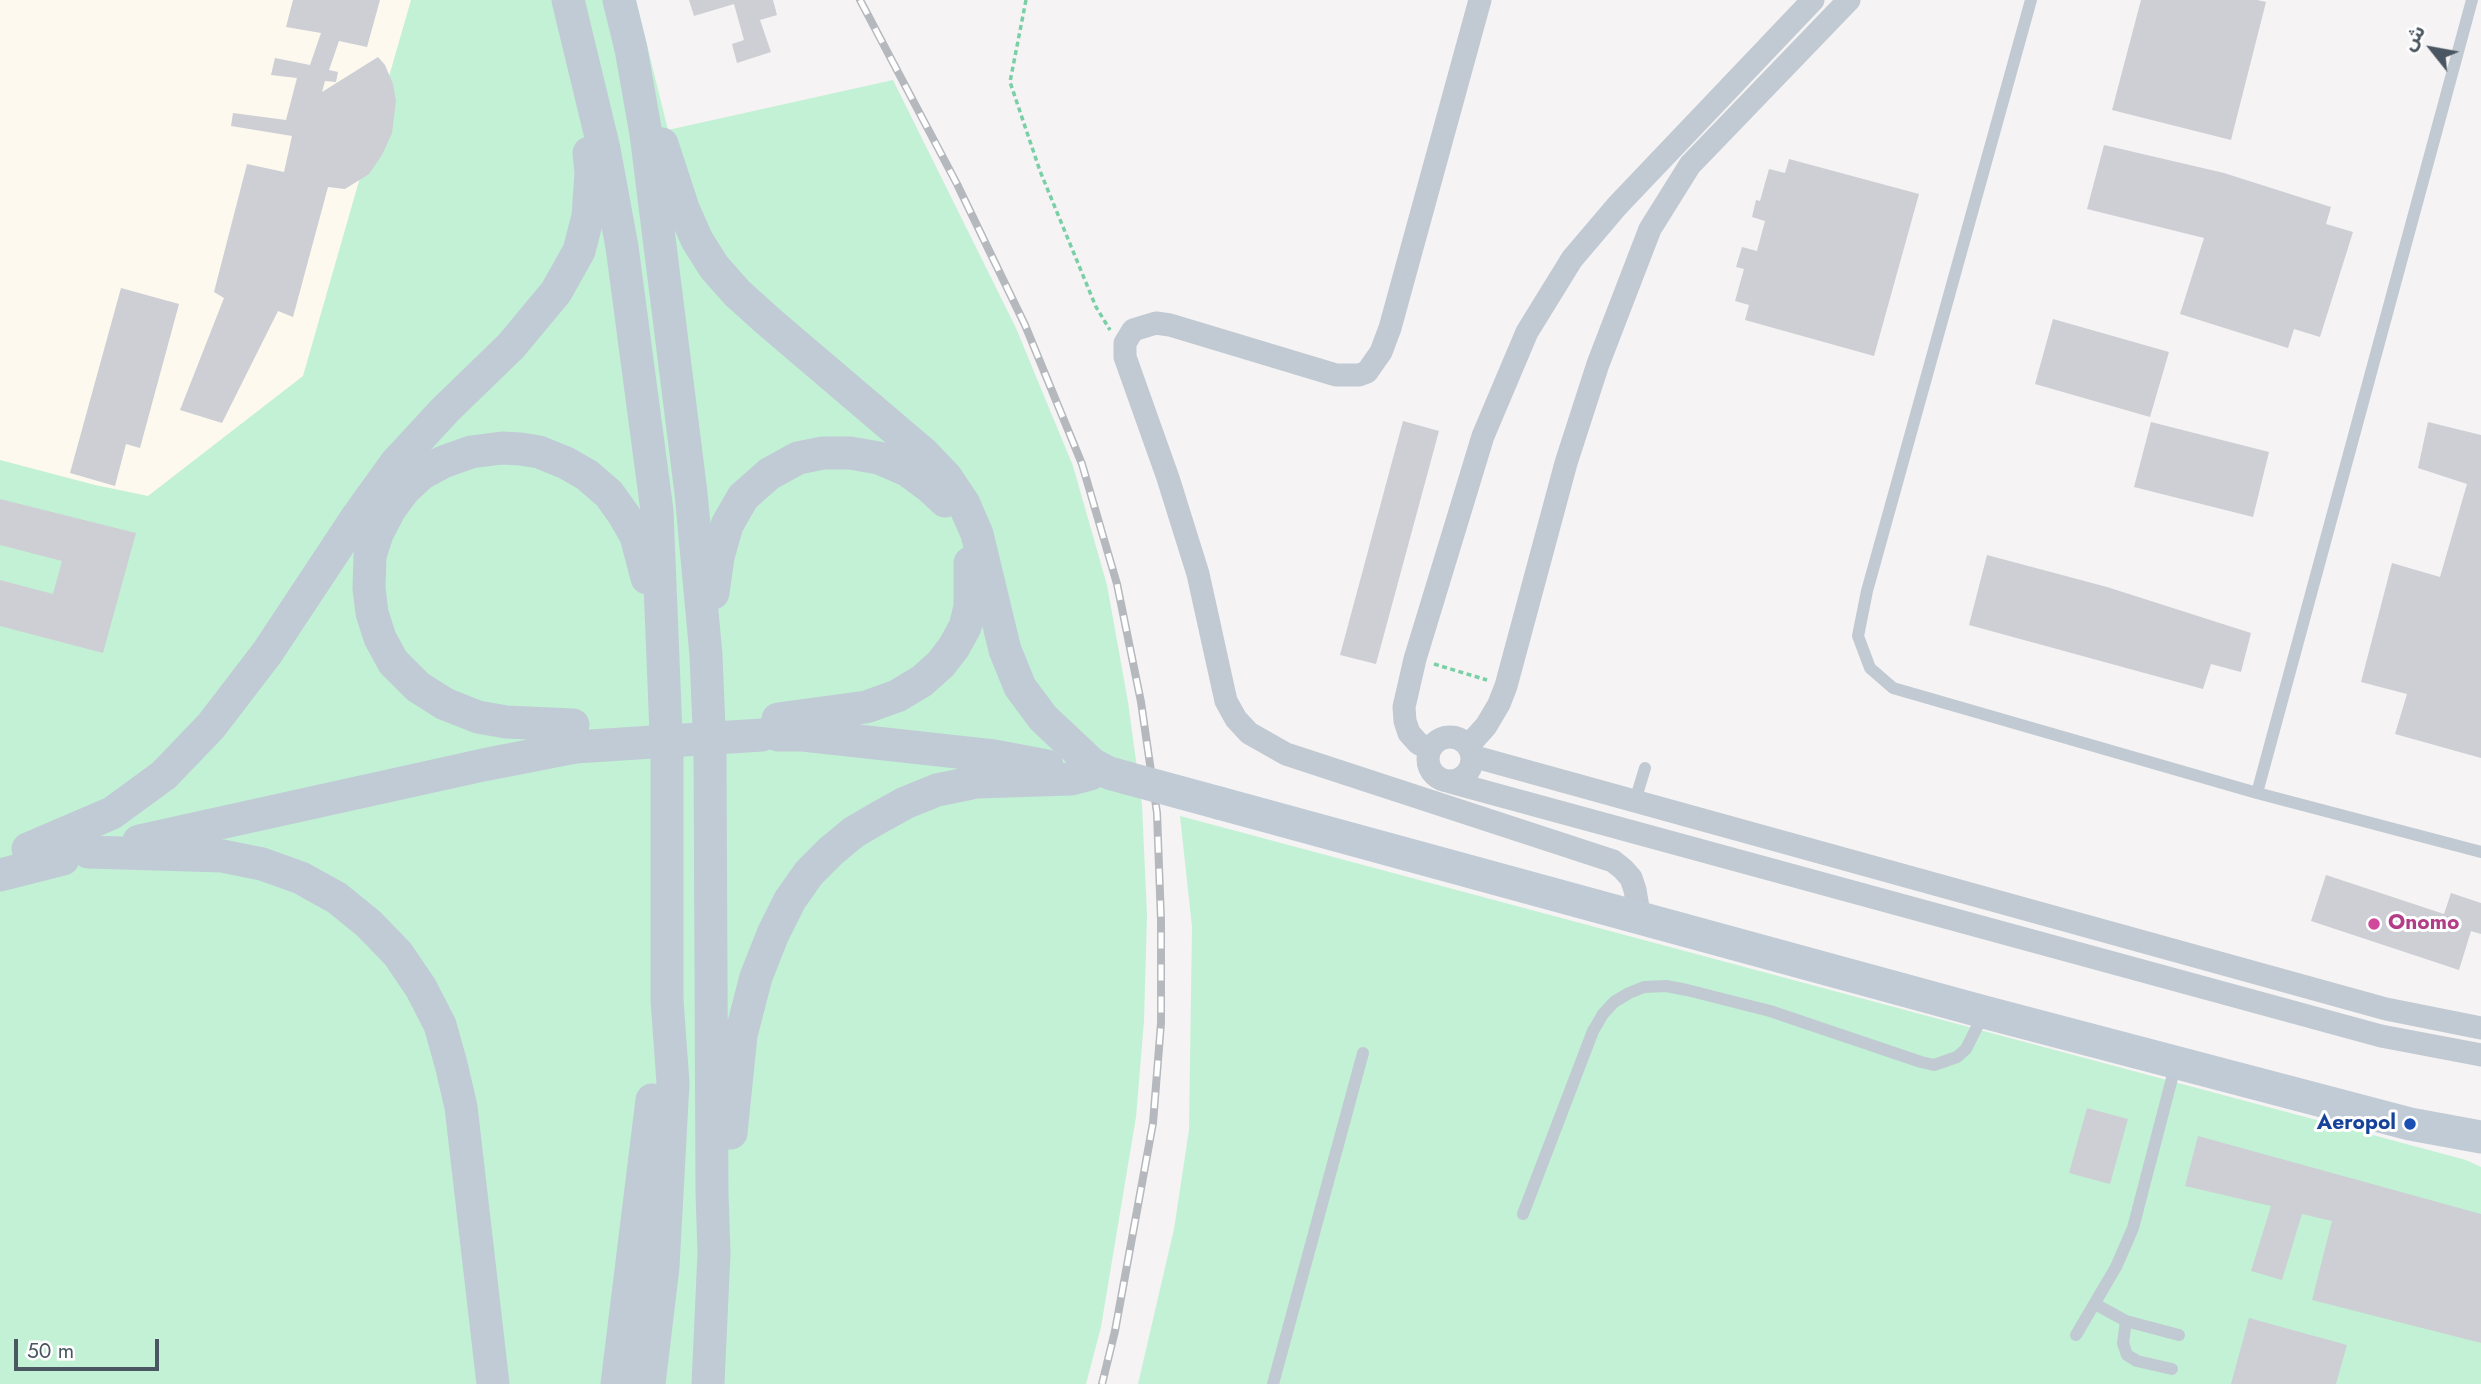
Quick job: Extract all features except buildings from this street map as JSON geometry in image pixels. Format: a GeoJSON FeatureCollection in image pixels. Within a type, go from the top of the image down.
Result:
{"type":"FeatureCollection","features":[{"type":"Feature","properties":{"kind":"main road"},"geometry":{"type":"LineString","coordinates":[[568,0],[604,149],[622,247],[657,511],[667,758],[667,1000],[672,1059],[672,1105],[663,1267],[649,1384]]}},
{"type":"Feature","properties":{"kind":"main road"},"geometry":{"type":"LineString","coordinates":[[619,0],[646,134],[688,466],[706,655],[715,1253],[708,1384]]}},
{"type":"Feature","properties":{"kind":"main road"},"geometry":{"type":"LineString","coordinates":[[14,853],[112,813],[164,775],[211,726],[267,653],[355,520],[396,464],[445,410],[511,346],[556,292],[579,251],[588,216],[591,173],[577,39]]}},
{"type":"Feature","properties":{"kind":"main road"},"geometry":{"type":"LineString","coordinates":[[631,49],[683,208],[697,240],[714,267],[737,293],[923,453],[946,477],[964,504],[977,534],[1005,650],[1020,687],[1043,718],[1105,772]]}},
{"type":"Feature","properties":{"kind":"main road"},"geometry":{"type":"LineString","coordinates":[[445,410],[380,502],[367,526],[357,571],[360,616],[379,662],[408,695],[462,726],[501,740],[525,745],[574,736],[848,725],[973,741],[1105,772],[2176,1063],[2410,1124],[2481,1137]]}},
{"type":"Feature","properties":{"kind":"main road"},"geometry":{"type":"LineString","coordinates":[[574,736],[478,717],[418,687],[393,662],[380,638],[373,613],[369,588],[370,556],[377,534],[404,490],[421,474],[443,462],[471,453],[502,448],[539,453],[566,463],[587,475],[608,494],[636,536],[650,587],[661,652]]}},
{"type":"Feature","properties":{"kind":"main road"},"geometry":{"type":"LineString","coordinates":[[706,655],[718,557],[727,525],[743,497],[769,474],[798,458],[823,453],[850,453],[879,458],[907,470],[950,506],[963,533],[971,566],[971,607],[965,627],[941,664],[922,681],[897,696],[866,707],[776,726]]}},
{"type":"Feature","properties":{"kind":"main road"},"geometry":{"type":"LineString","coordinates":[[848,725],[877,719],[903,708],[929,691],[950,670],[966,648],[976,627],[987,583]]}},
{"type":"Feature","properties":{"kind":"main road"},"geometry":{"type":"LineString","coordinates":[[776,726],[1105,772]]}},
{"type":"Feature","properties":{"kind":"main road"},"geometry":{"type":"LineString","coordinates":[[0,876],[88,852],[574,736]]}},
{"type":"Feature","properties":{"kind":"main road"},"geometry":{"type":"LineString","coordinates":[[14,853],[501,740]]}},
{"type":"Feature","properties":{"kind":"main road"},"geometry":{"type":"LineString","coordinates":[[715,1253],[724,1214],[736,1072],[748,1007],[772,934],[790,900],[809,873],[854,832],[905,803],[937,790],[976,782],[1071,779],[1105,772]]}},
{"type":"Feature","properties":{"kind":"main road"},"geometry":{"type":"LineString","coordinates":[[88,852],[222,856],[262,864],[301,878],[337,898],[369,923],[398,954],[421,988],[439,1025],[456,1086],[479,1250],[493,1384]]}},
{"type":"Feature","properties":{"kind":"main road"},"geometry":{"type":"LineString","coordinates":[[617,1384],[657,1059],[667,1000]]}},
{"type":"Feature","properties":{"kind":"main road"},"geometry":{"type":"LineString","coordinates":[[2410,1124],[2481,1152]]}},
{"type":"Feature","properties":{"kind":"street"},"geometry":{"type":"LineString","coordinates":[[1480,0],[1390,328],[1381,352],[1367,372],[1359,375],[1336,375],[1163,324],[1148,324],[1133,330],[1125,343],[1125,354],[1198,574],[1226,701],[1236,719],[1249,733],[1286,754],[1613,861],[1631,878],[1640,919]]}},
{"type":"Feature","properties":{"kind":"street"},"geometry":{"type":"LineString","coordinates":[[1430,750],[1418,743],[1409,733],[1405,721],[1404,707],[1415,659],[1483,436],[1527,332],[1572,259],[1617,206],[1813,0]]}},
{"type":"Feature","properties":{"kind":"street"},"geometry":{"type":"LineString","coordinates":[[1470,751],[1499,704],[1506,686],[1566,463],[1598,364],[1650,229],[1690,165],[1849,0]]}},
{"type":"Feature","properties":{"kind":"street"},"geometry":{"type":"LineString","coordinates":[[1450,782],[1460,780],[1472,765],[1470,751],[1462,741],[1448,737],[1434,743],[1428,765],[1431,772],[1443,781],[2381,1036],[2481,1055]]}},
{"type":"Feature","properties":{"kind":"street"},"geometry":{"type":"LineString","coordinates":[[1470,751],[1635,801],[2373,1005],[2481,1028]]}},
{"type":"Feature","properties":{"kind":"lane"},"geometry":{"type":"LineString","coordinates":[[2031,0],[1867,591],[1858,636],[1870,668],[1893,688],[2257,793],[2481,852]]}},
{"type":"Feature","properties":{"kind":"lane"},"geometry":{"type":"LineString","coordinates":[[2257,793],[2472,0]]}},
{"type":"Feature","properties":{"kind":"lane"},"geometry":{"type":"LineString","coordinates":[[1635,801],[1645,768]]}},
{"type":"Feature","properties":{"kind":"lane"},"geometry":{"type":"LineString","coordinates":[[1523,1214],[1593,1031],[1614,1002],[1629,993],[1644,987],[1665,986],[1687,990],[1770,1011],[1934,1065],[1957,1057],[1966,1049],[1984,1012]]}},
{"type":"Feature","properties":{"kind":"lane"},"geometry":{"type":"LineString","coordinates":[[1273,1384],[1363,1053]]}},
{"type":"Feature","properties":{"kind":"lane"},"geometry":{"type":"LineString","coordinates":[[2076,1335],[2116,1267],[2133,1228],[2176,1063]]}},
{"type":"Feature","properties":{"kind":"lane"},"geometry":{"type":"LineString","coordinates":[[2095,1304],[2126,1321],[2179,1335]]}},
{"type":"Feature","properties":{"kind":"lane"},"geometry":{"type":"LineString","coordinates":[[2126,1321],[2123,1343],[2127,1354],[2137,1361],[2172,1369]]}},
{"type":"Feature","properties":{"kind":"path"},"geometry":{"type":"LineString","coordinates":[[1026,0],[1010,82],[1040,171],[1096,307],[1125,354]]}},
{"type":"Feature","properties":{"kind":"path"},"geometry":{"type":"LineString","coordinates":[[1415,659],[1506,686]]}},
{"type":"Feature","properties":{"kind":"shaded area"},"geometry":{"type":"Polygon","coordinates":[[[0,0],[411,0],[303,376],[148,496],[0,460],[0,0]]]}},
{"type":"Feature","properties":{"kind":"green space"},"geometry":{"type":"Polygon","coordinates":[[[411,0],[636,0],[668,130],[893,80],[1016,328],[1073,466],[1107,585],[1128,702],[1142,805],[1147,915],[1144,1021],[1136,1117],[1101,1327],[1086,1384],[0,1384],[0,460],[148,496],[303,376],[411,0]]]}},
{"type":"Feature","properties":{"kind":"green space"},"geometry":{"type":"Polygon","coordinates":[[[1180,816],[2466,1160],[2481,1167],[2481,1384],[1138,1384],[1174,1229],[1189,1130],[1192,927],[1180,816]]]}},
{"type":"Feature","properties":{"kind":"railway"},"geometry":{"type":"LineString","coordinates":[[860,0],[957,184],[1025,325],[1082,464],[1117,584],[1141,702],[1157,813],[1161,1023],[1153,1123],[1115,1331],[1102,1384]]}},
{"type":"Feature","properties":{"kind":"place","name":"Onomo"},"geometry":{"type":"Point","coordinates":[2374,924]}},
{"type":"Feature","properties":{"kind":"place","name":"Aeropol"},"geometry":{"type":"Point","coordinates":[2410,1124]}}]}
